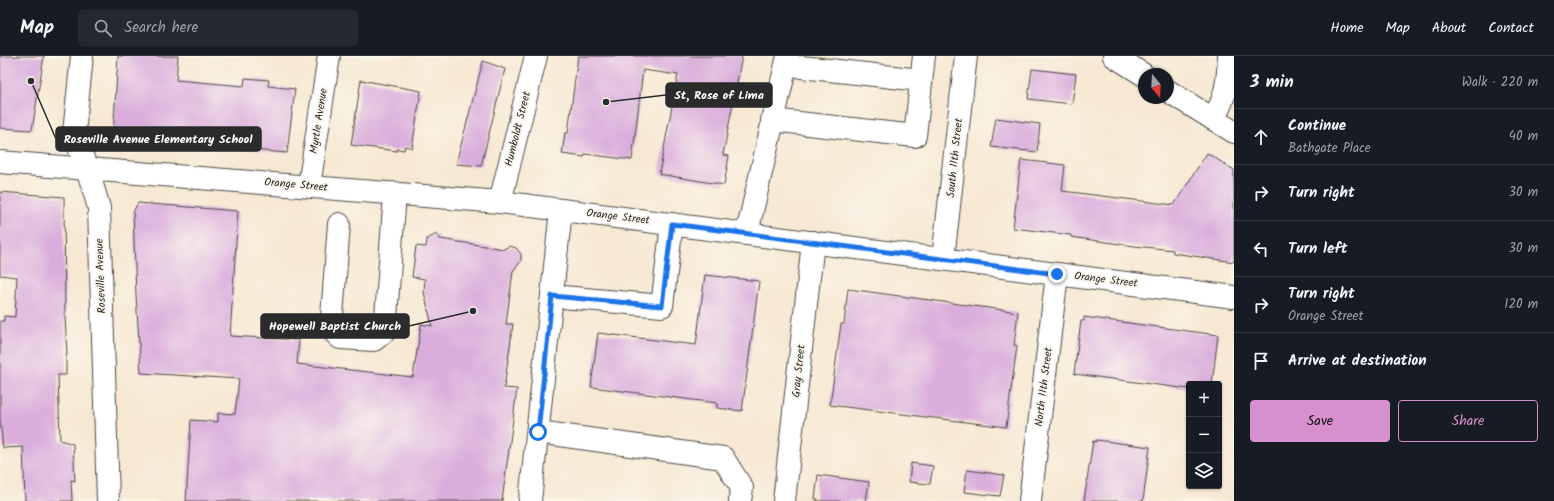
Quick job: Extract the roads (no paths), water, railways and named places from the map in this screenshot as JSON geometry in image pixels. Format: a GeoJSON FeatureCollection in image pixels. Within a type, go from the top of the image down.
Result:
{"type":"FeatureCollection","features":[{"type":"Feature","properties":{"kind":"street","name":"Roseville Avenue"},"geometry":{"type":"LineString","coordinates":[[82,56],[74,133],[87,168],[99,208],[108,501]]}},
{"type":"Feature","properties":{"kind":"street","name":"Myrtle Avenue"},"geometry":{"type":"LineString","coordinates":[[309,186],[329,56]]}},
{"type":"Feature","properties":{"kind":"street","name":"Humboldt Street"},"geometry":{"type":"LineString","coordinates":[[500,202],[536,56]]}},
{"type":"Feature","properties":{"kind":"street"},"geometry":{"type":"LineString","coordinates":[[772,120],[915,136],[924,56]]}},
{"type":"Feature","properties":{"kind":"street","name":"South 11th Street"},"geometry":{"type":"LineString","coordinates":[[943,259],[966,56]]}},
{"type":"Feature","properties":{"kind":"street"},"geometry":{"type":"LineString","coordinates":[[1114,56],[1138,71]]}},
{"type":"Feature","properties":{"kind":"street"},"geometry":{"type":"LineString","coordinates":[[1213,119],[1220,108],[1227,89],[1229,56]]}},
{"type":"Feature","properties":{"kind":"street"},"geometry":{"type":"LineString","coordinates":[[747,234],[772,120],[794,62],[921,80]]}},
{"type":"Feature","properties":{"kind":"street"},"geometry":{"type":"LineString","coordinates":[[1174,95],[1234,132]]}},
{"type":"Feature","properties":{"kind":"street","name":"Orange Street"},"geometry":{"type":"LineString","coordinates":[[0,162],[500,202],[1234,297]]}},
{"type":"Feature","properties":{"kind":"street"},"geometry":{"type":"LineString","coordinates":[[339,224],[331,329],[340,338],[374,340],[385,331],[395,193]]}},
{"type":"Feature","properties":{"kind":"street"},"geometry":{"type":"LineString","coordinates":[[530,501],[561,210]]}},
{"type":"Feature","properties":{"kind":"street"},"geometry":{"type":"LineString","coordinates":[[552,296],[662,306],[672,224]]}},
{"type":"Feature","properties":{"kind":"street","name":"Gray Street"},"geometry":{"type":"LineString","coordinates":[[784,501],[813,242]]}},
{"type":"Feature","properties":{"kind":"street","name":"North 11th Street"},"geometry":{"type":"LineString","coordinates":[[1030,501],[1057,274]]}},
{"type":"Feature","properties":{"kind":"street"},"geometry":{"type":"LineString","coordinates":[[538,432],[723,458],[742,488],[740,501]]}},
{"type":"Feature","properties":{"kind":"place","name":"Roseville Avenue Elementary School"},"geometry":{"type":"Point","coordinates":[31,81]}},
{"type":"Feature","properties":{"kind":"place","name":"St, Rose of Lima"},"geometry":{"type":"Point","coordinates":[606,102]}},
{"type":"Feature","properties":{"kind":"place","name":"Hopewell Baptist Church"},"geometry":{"type":"Point","coordinates":[473,311]}}]}
